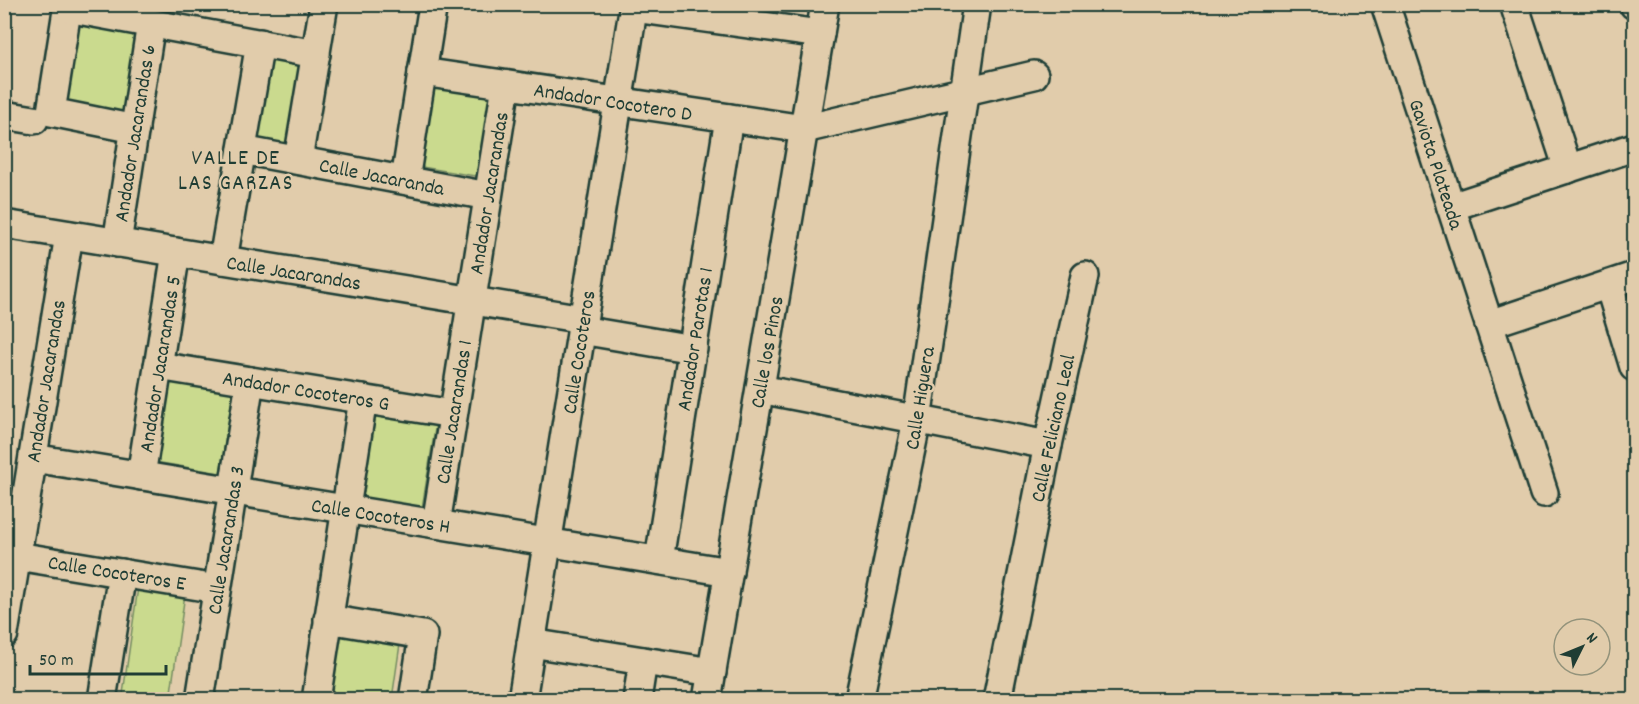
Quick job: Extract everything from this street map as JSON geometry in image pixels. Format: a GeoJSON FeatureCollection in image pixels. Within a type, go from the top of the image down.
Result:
{"type":"FeatureCollection","features":[{"type":"Feature","properties":{"kind":"street"},"geometry":{"type":"LineString","coordinates":[[298,160],[324,4]]}},
{"type":"Feature","properties":{"kind":"street"},"geometry":{"type":"LineString","coordinates":[[405,180],[433,4]]}},
{"type":"Feature","properties":{"kind":"street","name":"Calle los Pinos"},"geometry":{"type":"LineString","coordinates":[[707,699],[825,4]]}},
{"type":"Feature","properties":{"kind":"street","name":"Calle Higuera"},"geometry":{"type":"LineString","coordinates":[[859,699],[917,420],[976,4]]}},
{"type":"Feature","properties":{"kind":"street","name":"Gaviota Plateada"},"geometry":{"type":"LineString","coordinates":[[1385,4],[1544,493]]}},
{"type":"Feature","properties":{"kind":"street"},"geometry":{"type":"LineString","coordinates":[[1514,4],[1568,169]]}},
{"type":"Feature","properties":{"kind":"street"},"geometry":{"type":"LineString","coordinates":[[43,116],[68,6],[316,54]]}},
{"type":"Feature","properties":{"kind":"street"},"geometry":{"type":"LineString","coordinates":[[634,6],[751,15],[820,34]]}},
{"type":"Feature","properties":{"kind":"street","name":"Calle Cocoteros"},"geometry":{"type":"LineString","coordinates":[[522,699],[634,6]]}},
{"type":"Feature","properties":{"kind":"street","name":"Andador Jacarandas 6"},"geometry":{"type":"LineString","coordinates":[[117,243],[152,23]]}},
{"type":"Feature","properties":{"kind":"street"},"geometry":{"type":"LineString","coordinates":[[223,260],[260,43]]}},
{"type":"Feature","properties":{"kind":"street","name":"Andador Cocotero D"},"geometry":{"type":"LineString","coordinates":[[422,72],[804,129]]}},
{"type":"Feature","properties":{"kind":"street"},"geometry":{"type":"LineString","coordinates":[[804,129],[1034,75]]}},
{"type":"Feature","properties":{"kind":"street","name":"Andador Jacarandas"},"geometry":{"type":"LineString","coordinates":[[471,301],[506,85]]}},
{"type":"Feature","properties":{"kind":"street"},"geometry":{"type":"LineString","coordinates":[[4,115],[43,116],[135,129]]}},
{"type":"Feature","properties":{"kind":"street","name":"Andador Parotas 1"},"geometry":{"type":"LineString","coordinates":[[659,560],[729,118]]}},
{"type":"Feature","properties":{"kind":"street"},"geometry":{"type":"LineString","coordinates":[[1451,207],[1635,147]]}},
{"type":"Feature","properties":{"kind":"street","name":"Calle Jacaranda"},"geometry":{"type":"LineString","coordinates":[[242,150],[488,196]]}},
{"type":"Feature","properties":{"kind":"street","name":"Calle Jacarandas"},"geometry":{"type":"LineString","coordinates":[[4,224],[471,301],[693,349]]}},
{"type":"Feature","properties":{"kind":"street","name":"Andador Jacarandas"},"geometry":{"type":"LineString","coordinates":[[4,634],[69,235]]}},
{"type":"Feature","properties":{"kind":"street","name":"Andador Jacarandas 5"},"geometry":{"type":"LineString","coordinates":[[141,476],[176,252]]}},
{"type":"Feature","properties":{"kind":"street","name":"Calle Feliciano Leal"},"geometry":{"type":"LineString","coordinates":[[997,699],[1048,445],[1085,276]]}},
{"type":"Feature","properties":{"kind":"street"},"geometry":{"type":"LineString","coordinates":[[1489,324],[1635,276]]}},
{"type":"Feature","properties":{"kind":"street"},"geometry":{"type":"LineString","coordinates":[[1609,285],[1635,367]]}},
{"type":"Feature","properties":{"kind":"street","name":"Calle Jacarandas 1"},"geometry":{"type":"LineString","coordinates":[[436,524],[471,301]]}},
{"type":"Feature","properties":{"kind":"street","name":"Andador Cocoteros G"},"geometry":{"type":"LineString","coordinates":[[158,366],[453,414]]}},
{"type":"Feature","properties":{"kind":"street","name":"Calle Jacarandas 3"},"geometry":{"type":"LineString","coordinates":[[200,699],[250,381]]}},
{"type":"Feature","properties":{"kind":"street"},"geometry":{"type":"LineString","coordinates":[[760,388],[1048,445]]}},
{"type":"Feature","properties":{"kind":"street"},"geometry":{"type":"LineString","coordinates":[[315,699],[363,399]]}},
{"type":"Feature","properties":{"kind":"street","name":"Calle Cocoteros H"},"geometry":{"type":"LineString","coordinates":[[33,458],[729,572]]}},
{"type":"Feature","properties":{"kind":"street","name":"Calle Cocoteros E"},"geometry":{"type":"LineString","coordinates":[[17,556],[218,589]]}},
{"type":"Feature","properties":{"kind":"street"},"geometry":{"type":"LineString","coordinates":[[102,699],[122,573]]}},
{"type":"Feature","properties":{"kind":"street"},"geometry":{"type":"LineString","coordinates":[[328,619],[423,635],[413,699]]}},
{"type":"Feature","properties":{"kind":"street"},"geometry":{"type":"LineString","coordinates":[[531,643],[712,672]]}},
{"type":"Feature","properties":{"kind":"street"},"geometry":{"type":"LineString","coordinates":[[637,699],[643,661]]}},
{"type":"Feature","properties":{"kind":"green space"},"geometry":{"type":"Polygon","coordinates":[[[73,18],[138,29],[124,115],[59,104],[73,18]]]}},
{"type":"Feature","properties":{"kind":"green space"},"geometry":{"type":"Polygon","coordinates":[[[265,50],[308,57],[292,148],[249,141],[265,50]]]}},
{"type":"Feature","properties":{"kind":"green space"},"geometry":{"type":"Polygon","coordinates":[[[430,81],[495,91],[481,177],[416,166],[430,81]]]}},
{"type":"Feature","properties":{"kind":"green space"},"geometry":{"type":"Polygon","coordinates":[[[169,376],[234,387],[220,473],[155,462],[169,376]]]}},
{"type":"Feature","properties":{"kind":"green space"},"geometry":{"type":"Polygon","coordinates":[[[371,411],[436,423],[422,508],[357,498],[371,411]]]}},
{"type":"Feature","properties":{"kind":"green space"},"geometry":{"type":"Polygon","coordinates":[[[138,587],[185,594],[170,699],[123,694],[138,587]]]}},
{"type":"Feature","properties":{"kind":"green space"},"geometry":{"type":"Polygon","coordinates":[[[336,626],[401,637],[392,699],[325,700],[336,626]]]}},
{"type":"Feature","properties":{"kind":"district","name":"VALLE DE LAS GARZAS"},"geometry":{"type":"Point","coordinates":[236,168]}}]}
